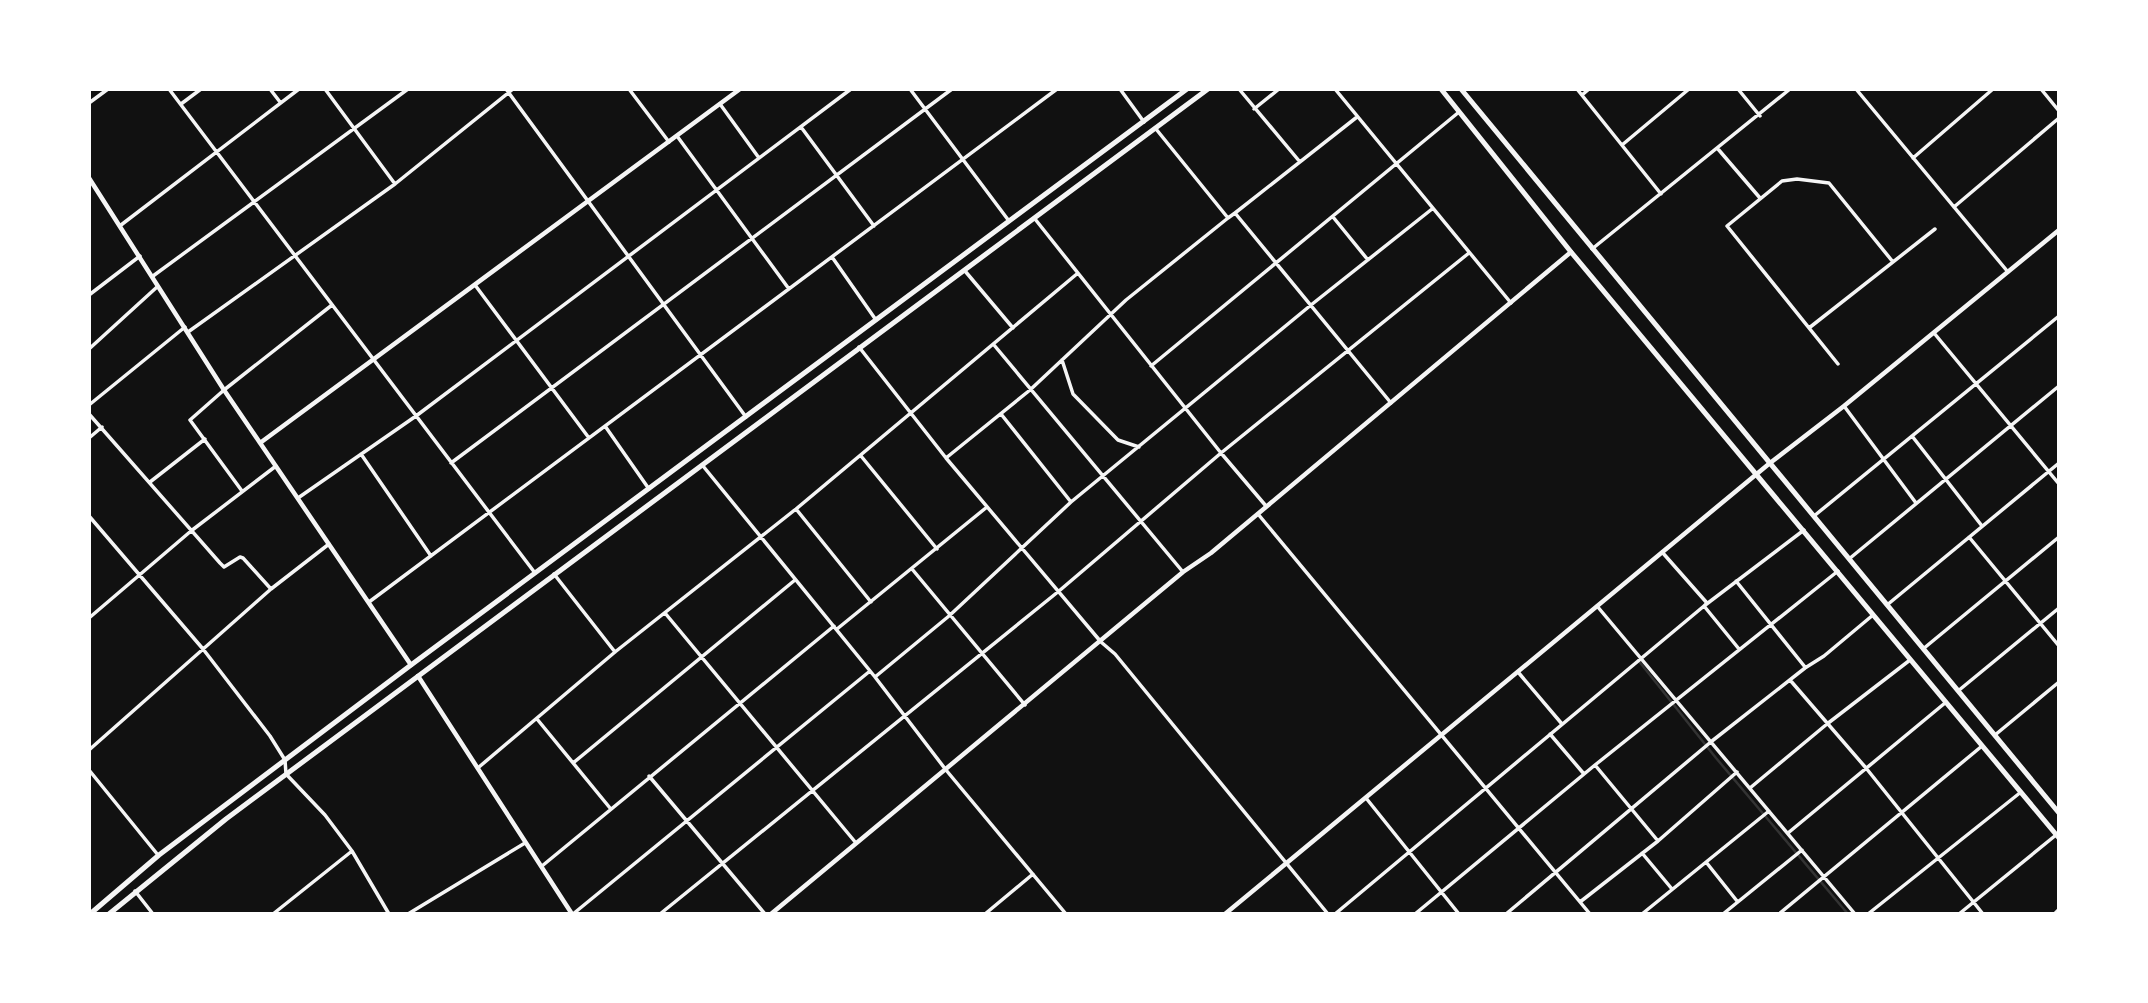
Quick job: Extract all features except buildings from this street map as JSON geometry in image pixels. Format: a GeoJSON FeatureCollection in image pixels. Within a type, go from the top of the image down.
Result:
{"type":"FeatureCollection","features":[{"type":"Feature","properties":{"kind":"main road"},"geometry":{"type":"LineString","coordinates":[[90,914],[159,855],[411,665],[1187,89]]}},
{"type":"Feature","properties":{"kind":"main road"},"geometry":{"type":"LineString","coordinates":[[109,914],[286,774],[1208,89]]}},
{"type":"Feature","properties":{"kind":"main road"},"geometry":{"type":"LineString","coordinates":[[1441,89],[1571,252],[2057,836]]}},
{"type":"Feature","properties":{"kind":"main road"},"geometry":{"type":"LineString","coordinates":[[1461,89],[2059,813]]}},
{"type":"Feature","properties":{"kind":"street"},"geometry":{"type":"LineString","coordinates":[[89,103],[108,89]]}},
{"type":"Feature","properties":{"kind":"street"},"geometry":{"type":"LineString","coordinates":[[169,89],[535,573]]}},
{"type":"Feature","properties":{"kind":"street"},"geometry":{"type":"LineString","coordinates":[[180,104],[201,89]]}},
{"type":"Feature","properties":{"kind":"street"},"geometry":{"type":"LineString","coordinates":[[270,89],[280,102]]}},
{"type":"Feature","properties":{"kind":"street"},"geometry":{"type":"LineString","coordinates":[[121,225],[299,89]]}},
{"type":"Feature","properties":{"kind":"street"},"geometry":{"type":"LineString","coordinates":[[326,89],[395,184]]}},
{"type":"Feature","properties":{"kind":"street"},"geometry":{"type":"LineString","coordinates":[[153,276],[408,89]]}},
{"type":"Feature","properties":{"kind":"street"},"geometry":{"type":"LineString","coordinates":[[89,405],[186,330],[296,257],[395,184],[507,91],[513,89]]}},
{"type":"Feature","properties":{"kind":"street"},"geometry":{"type":"LineString","coordinates":[[629,89],[669,142]]}},
{"type":"Feature","properties":{"kind":"street"},"geometry":{"type":"LineString","coordinates":[[260,443],[740,89]]}},
{"type":"Feature","properties":{"kind":"street"},"geometry":{"type":"LineString","coordinates":[[298,498],[416,416],[851,89]]}},
{"type":"Feature","properties":{"kind":"street"},"geometry":{"type":"LineString","coordinates":[[910,89],[1009,221]]}},
{"type":"Feature","properties":{"kind":"street"},"geometry":{"type":"LineString","coordinates":[[451,463],[952,89]]}},
{"type":"Feature","properties":{"kind":"street"},"geometry":{"type":"LineString","coordinates":[[369,602],[963,160],[1050,91],[1057,89]]}},
{"type":"Feature","properties":{"kind":"street"},"geometry":{"type":"LineString","coordinates":[[1120,89],[1144,122]]}},
{"type":"Feature","properties":{"kind":"street"},"geometry":{"type":"LineString","coordinates":[[1239,89],[1300,162]]}},
{"type":"Feature","properties":{"kind":"street"},"geometry":{"type":"LineString","coordinates":[[1254,109],[1279,89]]}},
{"type":"Feature","properties":{"kind":"street"},"geometry":{"type":"LineString","coordinates":[[1335,89],[1511,303]]}},
{"type":"Feature","properties":{"kind":"street"},"geometry":{"type":"LineString","coordinates":[[1577,89],[1661,194]]}},
{"type":"Feature","properties":{"kind":"street"},"geometry":{"type":"LineString","coordinates":[[1582,95],[1588,89]]}},
{"type":"Feature","properties":{"kind":"street"},"geometry":{"type":"LineString","coordinates":[[1622,145],[1689,89]]}},
{"type":"Feature","properties":{"kind":"street"},"geometry":{"type":"LineString","coordinates":[[1738,89],[1760,116]]}},
{"type":"Feature","properties":{"kind":"street"},"geometry":{"type":"LineString","coordinates":[[1592,249],[1760,116],[1790,89]]}},
{"type":"Feature","properties":{"kind":"street"},"geometry":{"type":"LineString","coordinates":[[1856,89],[2008,272]]}},
{"type":"Feature","properties":{"kind":"street"},"geometry":{"type":"LineString","coordinates":[[1913,158],[1993,89]]}},
{"type":"Feature","properties":{"kind":"street"},"geometry":{"type":"LineString","coordinates":[[2041,89],[2059,111]]}},
{"type":"Feature","properties":{"kind":"street"},"geometry":{"type":"LineString","coordinates":[[507,91],[746,416]]}},
{"type":"Feature","properties":{"kind":"street"},"geometry":{"type":"LineString","coordinates":[[720,104],[759,158]]}},
{"type":"Feature","properties":{"kind":"street"},"geometry":{"type":"LineString","coordinates":[[1151,366],[1459,112]]}},
{"type":"Feature","properties":{"kind":"street"},"geometry":{"type":"LineString","coordinates":[[946,458],[1030,390],[1126,300],[1358,117]]}},
{"type":"Feature","properties":{"kind":"street"},"geometry":{"type":"LineString","coordinates":[[1954,207],[2059,118]]}},
{"type":"Feature","properties":{"kind":"street"},"geometry":{"type":"LineString","coordinates":[[801,127],[874,226]]}},
{"type":"Feature","properties":{"kind":"street"},"geometry":{"type":"LineString","coordinates":[[1155,127],[1228,219]]}},
{"type":"Feature","properties":{"kind":"street"},"geometry":{"type":"LineString","coordinates":[[677,136],[789,289]]}},
{"type":"Feature","properties":{"kind":"street"},"geometry":{"type":"LineString","coordinates":[[1718,149],[1760,198]]}},
{"type":"Feature","properties":{"kind":"street"},"geometry":{"type":"LineString","coordinates":[[89,178],[223,390],[411,665]]}},
{"type":"Feature","properties":{"kind":"street"},"geometry":{"type":"LineString","coordinates":[[1838,364],[1727,226],[1788,179],[1829,183],[1893,262]]}},
{"type":"Feature","properties":{"kind":"street"},"geometry":{"type":"LineString","coordinates":[[875,677],[949,616],[1071,502],[1432,209]]}},
{"type":"Feature","properties":{"kind":"street"},"geometry":{"type":"LineString","coordinates":[[1235,213],[1391,402]]}},
{"type":"Feature","properties":{"kind":"street"},"geometry":{"type":"LineString","coordinates":[[1033,217],[1266,506]]}},
{"type":"Feature","properties":{"kind":"street"},"geometry":{"type":"LineString","coordinates":[[1333,217],[1368,260]]}},
{"type":"Feature","properties":{"kind":"street"},"geometry":{"type":"LineString","coordinates":[[1809,328],[1935,229]]}},
{"type":"Feature","properties":{"kind":"street"},"geometry":{"type":"LineString","coordinates":[[1225,914],[1757,473],[1844,407],[2059,230]]}},
{"type":"Feature","properties":{"kind":"street"},"geometry":{"type":"LineString","coordinates":[[771,914],[1183,572],[1211,553],[1571,252]]}},
{"type":"Feature","properties":{"kind":"street"},"geometry":{"type":"LineString","coordinates":[[660,914],[1059,591],[1221,453],[1469,253]]}},
{"type":"Feature","properties":{"kind":"street"},"geometry":{"type":"LineString","coordinates":[[89,295],[140,256]]}},
{"type":"Feature","properties":{"kind":"street"},"geometry":{"type":"LineString","coordinates":[[832,257],[876,320]]}},
{"type":"Feature","properties":{"kind":"street"},"geometry":{"type":"LineString","coordinates":[[964,269],[1013,328]]}},
{"type":"Feature","properties":{"kind":"street"},"geometry":{"type":"LineString","coordinates":[[479,767],[664,612],[861,456],[1079,273]]}},
{"type":"Feature","properties":{"kind":"street"},"geometry":{"type":"LineString","coordinates":[[475,285],[589,438]]}},
{"type":"Feature","properties":{"kind":"street"},"geometry":{"type":"LineString","coordinates":[[89,349],[159,286]]}},
{"type":"Feature","properties":{"kind":"street"},"geometry":{"type":"LineString","coordinates":[[242,491],[190,420],[223,390],[332,305]]}},
{"type":"Feature","properties":{"kind":"street"},"geometry":{"type":"LineString","coordinates":[[1814,516],[2059,316]]}},
{"type":"Feature","properties":{"kind":"street"},"geometry":{"type":"LineString","coordinates":[[1934,333],[2059,484]]}},
{"type":"Feature","properties":{"kind":"street"},"geometry":{"type":"LineString","coordinates":[[994,345],[1183,572]]}},
{"type":"Feature","properties":{"kind":"street"},"geometry":{"type":"LineString","coordinates":[[859,347],[1021,549],[1101,642],[1115,654],[1328,914]]}},
{"type":"Feature","properties":{"kind":"street"},"geometry":{"type":"LineString","coordinates":[[1062,360],[1073,394],[1118,440],[1139,447]]}},
{"type":"Feature","properties":{"kind":"street"},"geometry":{"type":"LineString","coordinates":[[1849,559],[2059,386]]}},
{"type":"Feature","properties":{"kind":"street"},"geometry":{"type":"LineString","coordinates":[[1844,407],[1916,503]]}},
{"type":"Feature","properties":{"kind":"street"},"geometry":{"type":"LineString","coordinates":[[89,414],[224,567],[240,557],[243,558],[271,589]]}},
{"type":"Feature","properties":{"kind":"street"},"geometry":{"type":"LineString","coordinates":[[1001,414],[1071,502]]}},
{"type":"Feature","properties":{"kind":"street"},"geometry":{"type":"LineString","coordinates":[[605,426],[649,489]]}},
{"type":"Feature","properties":{"kind":"street"},"geometry":{"type":"LineString","coordinates":[[89,438],[102,427]]}},
{"type":"Feature","properties":{"kind":"street"},"geometry":{"type":"LineString","coordinates":[[1912,436],[1982,526]]}},
{"type":"Feature","properties":{"kind":"street"},"geometry":{"type":"LineString","coordinates":[[150,482],[205,439]]}},
{"type":"Feature","properties":{"kind":"street"},"geometry":{"type":"LineString","coordinates":[[360,454],[431,556]]}},
{"type":"Feature","properties":{"kind":"street"},"geometry":{"type":"LineString","coordinates":[[861,456],[937,549]]}},
{"type":"Feature","properties":{"kind":"street"},"geometry":{"type":"LineString","coordinates":[[1887,605],[2059,463]]}},
{"type":"Feature","properties":{"kind":"street"},"geometry":{"type":"LineString","coordinates":[[702,464],[875,677],[946,770],[1066,914]]}},
{"type":"Feature","properties":{"kind":"street"},"geometry":{"type":"LineString","coordinates":[[89,618],[191,531],[276,466]]}},
{"type":"Feature","properties":{"kind":"street"},"geometry":{"type":"LineString","coordinates":[[542,866],[740,701],[871,602],[987,507]]}},
{"type":"Feature","properties":{"kind":"street"},"geometry":{"type":"LineString","coordinates":[[796,509],[871,602]]}},
{"type":"Feature","properties":{"kind":"street"},"geometry":{"type":"LineString","coordinates":[[1257,513],[1590,914]]}},
{"type":"Feature","properties":{"kind":"street"},"geometry":{"type":"LineString","coordinates":[[89,516],[203,649],[270,736],[285,760],[286,774],[325,815],[352,851],[388,914]]}},
{"type":"Feature","properties":{"kind":"street"},"geometry":{"type":"LineString","coordinates":[[1335,914],[1640,658],[1804,530]]}},
{"type":"Feature","properties":{"kind":"street"},"geometry":{"type":"LineString","coordinates":[[1969,537],[2059,646]]}},
{"type":"Feature","properties":{"kind":"street"},"geometry":{"type":"LineString","coordinates":[[1923,649],[2059,537]]}},
{"type":"Feature","properties":{"kind":"street"},"geometry":{"type":"LineString","coordinates":[[90,748],[271,589],[329,544]]}},
{"type":"Feature","properties":{"kind":"street"},"geometry":{"type":"LineString","coordinates":[[1662,552],[1707,603],[1704,606]]}},
{"type":"Feature","properties":{"kind":"street"},"geometry":{"type":"LineString","coordinates":[[912,569],[1025,705]]}},
{"type":"Feature","properties":{"kind":"street"},"geometry":{"type":"LineString","coordinates":[[1415,914],[1595,765],[1838,571]]}},
{"type":"Feature","properties":{"kind":"street"},"geometry":{"type":"LineString","coordinates":[[554,574],[615,652]]}},
{"type":"Feature","properties":{"kind":"street"},"geometry":{"type":"LineString","coordinates":[[573,763],[795,580]]}},
{"type":"Feature","properties":{"kind":"street"},"geometry":{"type":"LineString","coordinates":[[1736,581],[1805,668]]}},
{"type":"Feature","properties":{"kind":"street"},"geometry":{"type":"LineString","coordinates":[[1597,606],[1712,741],[1852,913]]}},
{"type":"Feature","properties":{"kind":"street"},"geometry":{"type":"LineString","coordinates":[[1704,606],[1739,649]]}},
{"type":"Feature","properties":{"kind":"street"},"geometry":{"type":"LineString","coordinates":[[89,608],[95,614]]}},
{"type":"Feature","properties":{"kind":"street"},"geometry":{"type":"LineString","coordinates":[[1958,691],[2059,608]]}},
{"type":"Feature","properties":{"kind":"street"},"geometry":{"type":"LineString","coordinates":[[664,612],[856,843]]}},
{"type":"Feature","properties":{"kind":"street"},"geometry":{"type":"LineString","coordinates":[[1506,914],[1712,741],[1874,615]]}},
{"type":"Feature","properties":{"kind":"street"},"geometry":{"type":"LineString","coordinates":[[1751,788],[1827,724],[1911,659]]}},
{"type":"Feature","properties":{"kind":"street"},"geometry":{"type":"LineString","coordinates":[[418,675],[572,914],[870,671]]}},
{"type":"Feature","properties":{"kind":"street"},"geometry":{"type":"LineString","coordinates":[[1518,671],[1562,724]]}},
{"type":"Feature","properties":{"kind":"street"},"geometry":{"type":"LineString","coordinates":[[1790,680],[1866,768],[1983,914]]}},
{"type":"Feature","properties":{"kind":"street"},"geometry":{"type":"LineString","coordinates":[[1995,735],[2059,682]]}},
{"type":"Feature","properties":{"kind":"street"},"geometry":{"type":"LineString","coordinates":[[1787,833],[1946,702]]}},
{"type":"Feature","properties":{"kind":"street"},"geometry":{"type":"LineString","coordinates":[[537,719],[610,808]]}},
{"type":"Feature","properties":{"kind":"street"},"geometry":{"type":"LineString","coordinates":[[1550,734],[1584,774]]}},
{"type":"Feature","properties":{"kind":"street"},"geometry":{"type":"LineString","coordinates":[[1779,914],[1983,746]]}},
{"type":"Feature","properties":{"kind":"street"},"geometry":{"type":"LineString","coordinates":[[1595,765],[1658,841]]}},
{"type":"Feature","properties":{"kind":"street"},"geometry":{"type":"LineString","coordinates":[[89,770],[159,855]]}},
{"type":"Feature","properties":{"kind":"street"},"geometry":{"type":"LineString","coordinates":[[1580,902],[1658,841],[1737,772]]}},
{"type":"Feature","properties":{"kind":"street"},"geometry":{"type":"LineString","coordinates":[[649,776],[765,914]]}},
{"type":"Feature","properties":{"kind":"street"},"geometry":{"type":"LineString","coordinates":[[1868,914],[2021,792]]}},
{"type":"Feature","properties":{"kind":"street"},"geometry":{"type":"LineString","coordinates":[[1365,798],[1459,914]]}},
{"type":"Feature","properties":{"kind":"street"},"geometry":{"type":"LineString","coordinates":[[1642,914],[1769,811]]}},
{"type":"Feature","properties":{"kind":"street"},"geometry":{"type":"LineString","coordinates":[[1959,914],[2057,836]]}},
{"type":"Feature","properties":{"kind":"street"},"geometry":{"type":"LineString","coordinates":[[408,914],[527,842]]}},
{"type":"Feature","properties":{"kind":"street"},"geometry":{"type":"LineString","coordinates":[[1723,914],[1802,850]]}},
{"type":"Feature","properties":{"kind":"street"},"geometry":{"type":"LineString","coordinates":[[273,914],[352,851]]}},
{"type":"Feature","properties":{"kind":"street"},"geometry":{"type":"LineString","coordinates":[[1642,852],[1672,889]]}},
{"type":"Feature","properties":{"kind":"street"},"geometry":{"type":"LineString","coordinates":[[1706,862],[1737,901]]}},
{"type":"Feature","properties":{"kind":"street"},"geometry":{"type":"LineString","coordinates":[[985,914],[1033,874]]}},
{"type":"Feature","properties":{"kind":"street"},"geometry":{"type":"LineString","coordinates":[[135,891],[153,914]]}},
{"type":"Feature","properties":{"kind":"street"},"geometry":{"type":"LineString","coordinates":[[2054,914],[2059,910]]}},
{"type":"Feature","properties":{"kind":"waterway"},"geometry":{"type":"LineString","coordinates":[[1638,660],[1716,758],[1848,914]]}}]}
